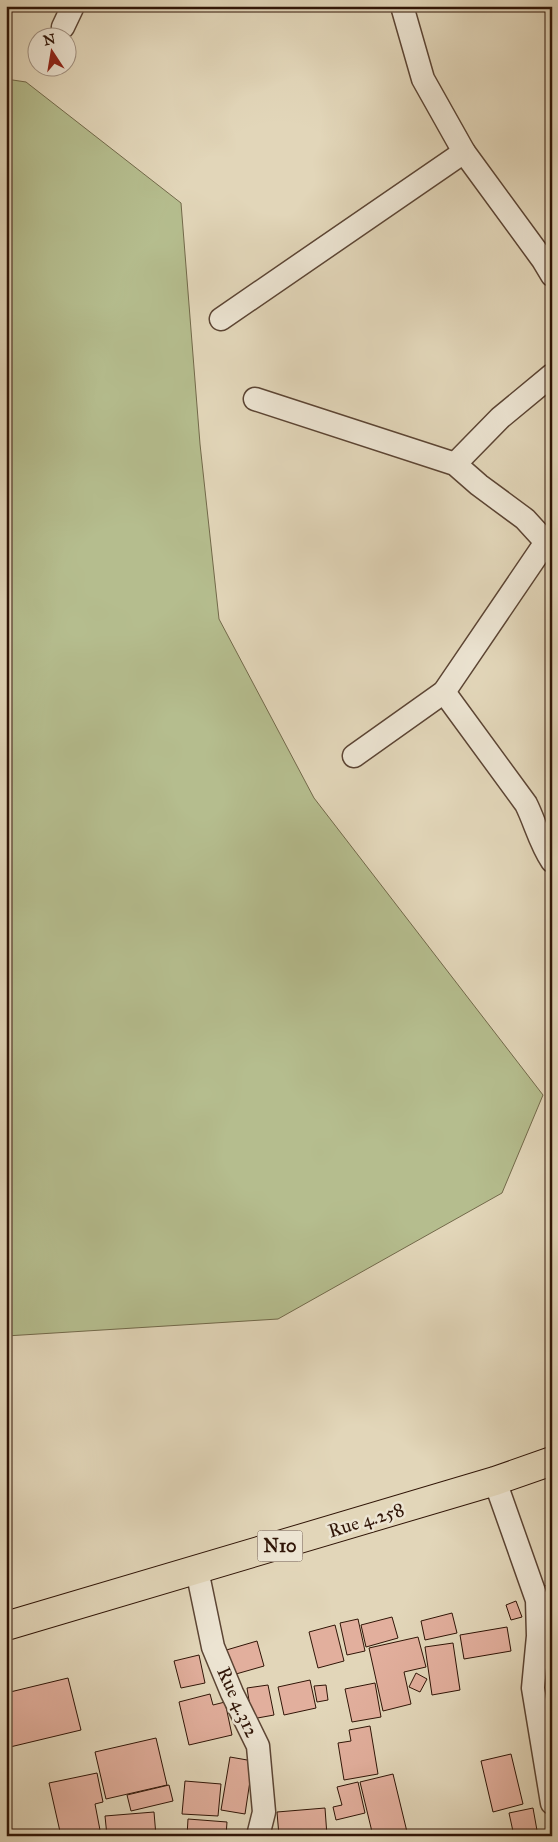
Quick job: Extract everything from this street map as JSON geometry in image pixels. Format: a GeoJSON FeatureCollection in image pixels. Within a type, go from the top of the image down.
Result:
{"type":"FeatureCollection","features":[{"type":"Feature","properties":{"kind":"highway","name":"Rue 4.258"},"geometry":{"type":"LineString","coordinates":[[6,1626],[495,1481],[552,1461]]}},
{"type":"Feature","properties":{"kind":"street"},"geometry":{"type":"LineString","coordinates":[[63,27],[73,6]]}},
{"type":"Feature","properties":{"kind":"street"},"geometry":{"type":"LineString","coordinates":[[402,6],[423,79],[464,152],[552,275]]}},
{"type":"Feature","properties":{"kind":"street"},"geometry":{"type":"LineString","coordinates":[[221,319],[464,152]]}},
{"type":"Feature","properties":{"kind":"street"},"geometry":{"type":"LineString","coordinates":[[455,464],[500,418],[552,375]]}},
{"type":"Feature","properties":{"kind":"street"},"geometry":{"type":"LineString","coordinates":[[255,399],[455,464],[549,540],[444,692],[354,756]]}},
{"type":"Feature","properties":{"kind":"street"},"geometry":{"type":"LineString","coordinates":[[444,692],[526,804],[535,821],[544,848],[552,860]]}},
{"type":"Feature","properties":{"kind":"street"},"geometry":{"type":"LineString","coordinates":[[495,1481],[537,1600],[538,1636],[533,1688],[552,1803]]}},
{"type":"Feature","properties":{"kind":"street","name":"Rue 4.312"},"geometry":{"type":"LineString","coordinates":[[197,1570],[213,1647],[258,1746],[264,1812],[258,1836]]}},
{"type":"Feature","properties":{"kind":"green space"},"geometry":{"type":"Polygon","coordinates":[[[6,79],[26,82],[181,203],[200,444],[219,619],[314,798],[543,1095],[502,1193],[278,1319],[6,1336],[6,79]]]}},
{"type":"Feature","properties":{"kind":"building"},"geometry":{"type":"Polygon","coordinates":[[[552,1584],[552,1622],[550,1623],[541,1587],[552,1584]]]}},
{"type":"Feature","properties":{"kind":"building"},"geometry":{"type":"Polygon","coordinates":[[[516,1601],[522,1617],[511,1620],[506,1605],[516,1601]]]}},
{"type":"Feature","properties":{"kind":"building"},"geometry":{"type":"Polygon","coordinates":[[[452,1613],[457,1633],[425,1640],[421,1621],[452,1613]]]}},
{"type":"Feature","properties":{"kind":"building"},"geometry":{"type":"Polygon","coordinates":[[[392,1617],[398,1638],[366,1647],[361,1625],[392,1617]]]}},
{"type":"Feature","properties":{"kind":"building"},"geometry":{"type":"Polygon","coordinates":[[[358,1619],[365,1651],[347,1655],[340,1623],[358,1619]]]}},
{"type":"Feature","properties":{"kind":"building"},"geometry":{"type":"Polygon","coordinates":[[[335,1625],[344,1661],[318,1668],[309,1632],[335,1625]]]}},
{"type":"Feature","properties":{"kind":"building"},"geometry":{"type":"Polygon","coordinates":[[[507,1627],[511,1651],[464,1659],[460,1635],[507,1627]]]}},
{"type":"Feature","properties":{"kind":"building"},"geometry":{"type":"Polygon","coordinates":[[[418,1637],[426,1667],[404,1672],[411,1704],[383,1711],[369,1648],[418,1637]]]}},
{"type":"Feature","properties":{"kind":"building"},"geometry":{"type":"Polygon","coordinates":[[[257,1641],[264,1666],[229,1676],[223,1651],[257,1641]]]}},
{"type":"Feature","properties":{"kind":"building"},"geometry":{"type":"Polygon","coordinates":[[[453,1643],[460,1690],[432,1695],[425,1647],[453,1643]]]}},
{"type":"Feature","properties":{"kind":"building"},"geometry":{"type":"Polygon","coordinates":[[[199,1655],[205,1683],[181,1688],[174,1661],[199,1655]]]}},
{"type":"Feature","properties":{"kind":"building"},"geometry":{"type":"Polygon","coordinates":[[[416,1673],[427,1679],[420,1692],[409,1687],[416,1673]]]}},
{"type":"Feature","properties":{"kind":"building"},"geometry":{"type":"Polygon","coordinates":[[[68,1678],[81,1730],[10,1747],[6,1732],[6,1693],[68,1678]]]}},
{"type":"Feature","properties":{"kind":"building"},"geometry":{"type":"Polygon","coordinates":[[[310,1680],[316,1708],[284,1715],[278,1687],[310,1680]]]}},
{"type":"Feature","properties":{"kind":"building"},"geometry":{"type":"Polygon","coordinates":[[[375,1683],[381,1717],[352,1722],[345,1689],[375,1683]]]}},
{"type":"Feature","properties":{"kind":"building"},"geometry":{"type":"Polygon","coordinates":[[[268,1685],[274,1715],[252,1719],[247,1688],[268,1685]]]}},
{"type":"Feature","properties":{"kind":"building"},"geometry":{"type":"Polygon","coordinates":[[[326,1685],[328,1700],[317,1702],[314,1686],[326,1685]]]}},
{"type":"Feature","properties":{"kind":"building"},"geometry":{"type":"Polygon","coordinates":[[[210,1694],[213,1705],[225,1702],[232,1735],[189,1745],[179,1702],[210,1694]]]}},
{"type":"Feature","properties":{"kind":"building"},"geometry":{"type":"Polygon","coordinates":[[[370,1726],[378,1774],[344,1780],[338,1743],[351,1741],[349,1730],[370,1726]]]}},
{"type":"Feature","properties":{"kind":"building"},"geometry":{"type":"Polygon","coordinates":[[[156,1738],[167,1785],[106,1799],[95,1752],[156,1738]]]}},
{"type":"Feature","properties":{"kind":"building"},"geometry":{"type":"Polygon","coordinates":[[[511,1754],[523,1804],[493,1812],[481,1761],[511,1754]]]}},
{"type":"Feature","properties":{"kind":"building"},"geometry":{"type":"Polygon","coordinates":[[[230,1757],[253,1761],[245,1814],[221,1810],[230,1757]]]}},
{"type":"Feature","properties":{"kind":"building"},"geometry":{"type":"Polygon","coordinates":[[[97,1773],[103,1802],[95,1804],[100,1830],[75,1836],[61,1836],[49,1783],[97,1773]]]}},
{"type":"Feature","properties":{"kind":"building"},"geometry":{"type":"Polygon","coordinates":[[[393,1774],[408,1836],[373,1836],[360,1782],[393,1774]]]}},
{"type":"Feature","properties":{"kind":"building"},"geometry":{"type":"Polygon","coordinates":[[[185,1781],[221,1784],[218,1816],[182,1814],[185,1781]]]}},
{"type":"Feature","properties":{"kind":"building"},"geometry":{"type":"Polygon","coordinates":[[[358,1782],[365,1813],[336,1820],[333,1807],[342,1805],[337,1787],[358,1782]]]}},
{"type":"Feature","properties":{"kind":"building"},"geometry":{"type":"Polygon","coordinates":[[[169,1785],[173,1801],[131,1811],[127,1795],[169,1785]]]}},
{"type":"Feature","properties":{"kind":"building"},"geometry":{"type":"Polygon","coordinates":[[[325,1808],[327,1836],[279,1836],[277,1812],[325,1808]]]}},
{"type":"Feature","properties":{"kind":"building"},"geometry":{"type":"Polygon","coordinates":[[[533,1808],[538,1836],[514,1836],[509,1813],[533,1808]]]}},
{"type":"Feature","properties":{"kind":"building"},"geometry":{"type":"Polygon","coordinates":[[[154,1812],[156,1836],[107,1836],[105,1816],[154,1812]]]}},
{"type":"Feature","properties":{"kind":"building"},"geometry":{"type":"Polygon","coordinates":[[[188,1819],[227,1822],[226,1836],[187,1836],[188,1819]]]}}]}
